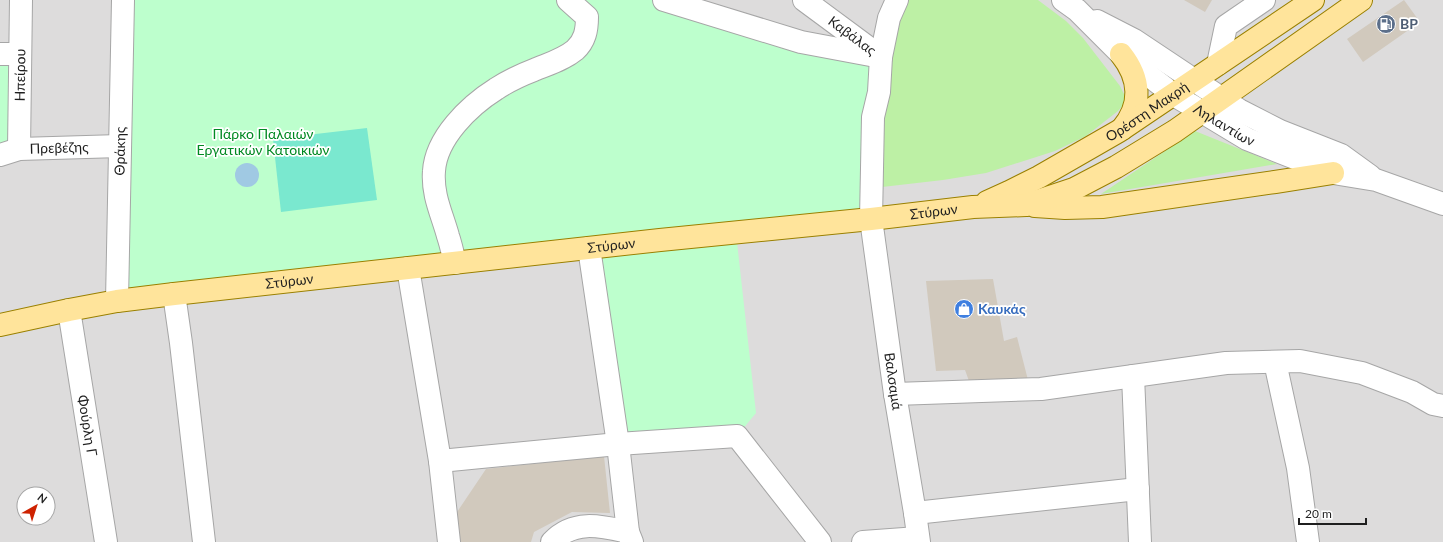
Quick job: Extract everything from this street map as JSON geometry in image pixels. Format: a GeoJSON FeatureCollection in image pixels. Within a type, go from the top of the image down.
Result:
{"type":"FeatureCollection","features":[{"type":"Feature","properties":{"kind":"main road","name":"Ορέστη Μακρή"},"geometry":{"type":"LineString","coordinates":[[973,207],[1027,183],[1119,131],[1313,0]]}},
{"type":"Feature","properties":{"kind":"main road"},"geometry":{"type":"LineString","coordinates":[[1202,112],[1361,0]]}},
{"type":"Feature","properties":{"kind":"main road"},"geometry":{"type":"LineString","coordinates":[[1119,131],[1127,122],[1133,111],[1137,87],[1134,75],[1121,54]]}},
{"type":"Feature","properties":{"kind":"main road","name":"Στύρων"},"geometry":{"type":"LineString","coordinates":[[0,325],[117,301],[174,294],[973,207],[1026,205],[1074,189],[1116,167],[1175,131],[1202,112]]}},
{"type":"Feature","properties":{"kind":"main road"},"geometry":{"type":"LineString","coordinates":[[1026,205],[1064,208],[1102,207],[1333,173]]}},
{"type":"Feature","properties":{"kind":"street","name":"Ηπείρου"},"geometry":{"type":"LineString","coordinates":[[9,152],[10,54],[21,0]]}},
{"type":"Feature","properties":{"kind":"street","name":"Θράκης"},"geometry":{"type":"LineString","coordinates":[[117,301],[123,0]]}},
{"type":"Feature","properties":{"kind":"street"},"geometry":{"type":"LineString","coordinates":[[455,263],[436,200],[434,171],[440,148],[453,127],[472,106],[496,88],[536,69],[562,59],[581,44],[587,31],[587,17],[569,0]]}},
{"type":"Feature","properties":{"kind":"street"},"geometry":{"type":"LineString","coordinates":[[664,0],[801,42],[881,57]]}},
{"type":"Feature","properties":{"kind":"street","name":"Καβάλας"},"geometry":{"type":"LineString","coordinates":[[804,0],[881,57]]}},
{"type":"Feature","properties":{"kind":"street","name":"Βαλσαμά"},"geometry":{"type":"LineString","coordinates":[[897,0],[889,18],[881,57],[879,92],[873,117],[871,219],[895,394],[915,512],[918,540]]}},
{"type":"Feature","properties":{"kind":"street"},"geometry":{"type":"LineString","coordinates":[[1218,64],[1226,26],[1264,0]]}},
{"type":"Feature","properties":{"kind":"street","name":"Ληλαντίων"},"geometry":{"type":"LineString","coordinates":[[1070,5],[1134,40],[1221,99],[1259,121],[1340,155],[1376,180]]}},
{"type":"Feature","properties":{"kind":"street","name":"Ληλαντίων"},"geometry":{"type":"LineString","coordinates":[[1070,5],[1121,54],[1174,95],[1247,139],[1333,173],[1376,180],[1443,204]]}},
{"type":"Feature","properties":{"kind":"street","name":"Πρεβέζης"},"geometry":{"type":"LineString","coordinates":[[9,152],[120,146]]}},
{"type":"Feature","properties":{"kind":"street"},"geometry":{"type":"LineString","coordinates":[[589,248],[630,537]]}},
{"type":"Feature","properties":{"kind":"street"},"geometry":{"type":"LineString","coordinates":[[408,268],[440,462],[449,542]]}},
{"type":"Feature","properties":{"kind":"street"},"geometry":{"type":"LineString","coordinates":[[174,294],[204,542]]}},
{"type":"Feature","properties":{"kind":"street","name":"Φούρλη Γ"},"geometry":{"type":"LineString","coordinates":[[69,310],[106,542]]}},
{"type":"Feature","properties":{"kind":"street"},"geometry":{"type":"LineString","coordinates":[[895,394],[1041,389],[1226,364],[1300,361],[1362,373],[1412,392],[1433,404],[1443,406]]}},
{"type":"Feature","properties":{"kind":"street"},"geometry":{"type":"LineString","coordinates":[[1275,362],[1298,468],[1308,542]]}},
{"type":"Feature","properties":{"kind":"street"},"geometry":{"type":"LineString","coordinates":[[1133,376],[1140,542]]}},
{"type":"Feature","properties":{"kind":"street"},"geometry":{"type":"LineString","coordinates":[[440,462],[618,444],[737,436],[820,542]]}},
{"type":"Feature","properties":{"kind":"street"},"geometry":{"type":"LineString","coordinates":[[915,512],[1138,490]]}},
{"type":"Feature","properties":{"kind":"street"},"geometry":{"type":"LineString","coordinates":[[552,542],[558,536],[580,526],[609,528],[630,537]]}},
{"type":"Feature","properties":{"kind":"street"},"geometry":{"type":"LineString","coordinates":[[863,542],[918,540]]}},
{"type":"Feature","properties":{"kind":"shaded area"},"geometry":{"type":"Polygon","coordinates":[[[0,0],[1443,0],[1443,542],[0,542],[0,0]]]}},
{"type":"Feature","properties":{"kind":"green space","name":"Πάρκο Παλαιών Εργατικών Κατοικιών"},"geometry":{"type":"Polygon","coordinates":[[[123,0],[664,0],[881,57],[871,219],[736,233],[756,413],[737,436],[618,444],[589,248],[117,301],[123,0]]]}},
{"type":"Feature","properties":{"kind":"green space"},"geometry":{"type":"Polygon","coordinates":[[[907,0],[1038,0],[1066,21],[1083,38],[1120,86],[1125,96],[1124,104],[1118,111],[1086,136],[1055,151],[986,173],[943,180],[882,187],[876,186],[888,67],[899,21],[907,0]]]}},
{"type":"Feature","properties":{"kind":"green space"},"geometry":{"type":"Polygon","coordinates":[[[0,54],[20,54],[19,149],[0,155],[0,54]]]}},
{"type":"Feature","properties":{"kind":"green space"},"geometry":{"type":"Polygon","coordinates":[[[367,128],[377,200],[281,212],[273,139],[367,128]]]}},
{"type":"Feature","properties":{"kind":"green space"},"geometry":{"type":"Polygon","coordinates":[[[1195,131],[1277,164],[1101,194],[1195,131]]]}},
{"type":"Feature","properties":{"kind":"water"},"geometry":{"type":"Polygon","coordinates":[[[247,163],[252,164],[258,170],[258,180],[252,186],[247,187],[242,186],[236,180],[235,175],[236,170],[242,164],[247,163]]]}},
{"type":"Feature","properties":{"kind":"building"},"geometry":{"type":"Polygon","coordinates":[[[1184,0],[1212,0],[1205,12],[1184,0]]]}},
{"type":"Feature","properties":{"kind":"building"},"geometry":{"type":"Polygon","coordinates":[[[1404,0],[1420,22],[1363,62],[1347,39],[1404,0]]]}},
{"type":"Feature","properties":{"kind":"building","name":"Καυκάς"},"geometry":{"type":"Polygon","coordinates":[[[993,279],[1004,341],[1017,337],[1028,380],[969,381],[965,370],[936,371],[926,281],[993,279]]]}},
{"type":"Feature","properties":{"kind":"building"},"geometry":{"type":"Polygon","coordinates":[[[604,456],[610,513],[572,512],[534,532],[531,542],[456,542],[453,518],[486,469],[604,456]]]}},
{"type":"Feature","properties":{"kind":"place","name":"BP"},"geometry":{"type":"Point","coordinates":[1386,24]}},
{"type":"Feature","properties":{"kind":"place","name":"Καυκάς"},"geometry":{"type":"Point","coordinates":[964,309]}}]}
